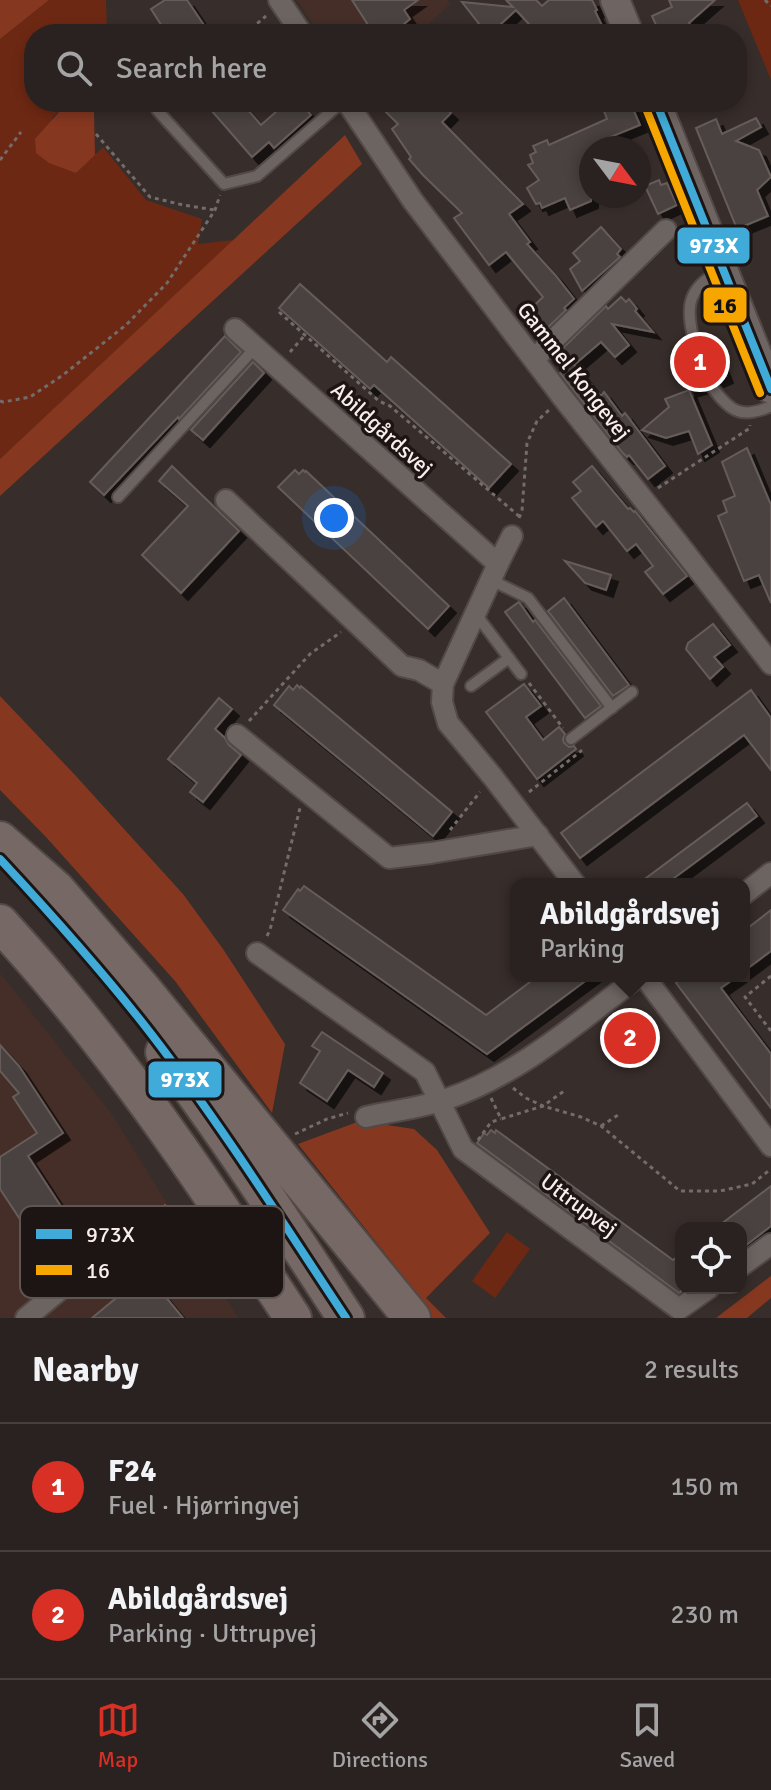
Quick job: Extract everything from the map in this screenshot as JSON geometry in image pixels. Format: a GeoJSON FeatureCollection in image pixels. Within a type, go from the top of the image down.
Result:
{"type":"FeatureCollection","features":[{"type":"Feature","properties":{"kind":"highway"},"geometry":{"type":"LineString","coordinates":[[0,840],[56,889],[131,976],[412,1318]]}},
{"type":"Feature","properties":{"kind":"highway"},"geometry":{"type":"LineString","coordinates":[[0,859],[122,997],[194,1092],[272,1206]]}},
{"type":"Feature","properties":{"kind":"highway"},"geometry":{"type":"LineString","coordinates":[[0,923],[57,987],[127,1077],[219,1206]]}},
{"type":"Feature","properties":{"kind":"highway"},"geometry":{"type":"LineString","coordinates":[[57,987],[198,1206]]}},
{"type":"Feature","properties":{"kind":"highway"},"geometry":{"type":"LineString","coordinates":[[284,1224],[346,1318]]}},
{"type":"Feature","properties":{"kind":"highway"},"geometry":{"type":"LineString","coordinates":[[257,1298],[270,1318]]}},
{"type":"Feature","properties":{"kind":"highway"},"geometry":{"type":"LineString","coordinates":[[280,1298],[293,1318]]}},
{"type":"Feature","properties":{"kind":"main road"},"geometry":{"type":"LineString","coordinates":[[615,0],[625,24]]}},
{"type":"Feature","properties":{"kind":"main road"},"geometry":{"type":"LineString","coordinates":[[660,112],[771,389]]}},
{"type":"Feature","properties":{"kind":"street"},"geometry":{"type":"LineString","coordinates":[[280,2],[295,24]]}},
{"type":"Feature","properties":{"kind":"street","name":"Gammel Kongevej"},"geometry":{"type":"LineString","coordinates":[[352,112],[413,201],[771,664]]}},
{"type":"Feature","properties":{"kind":"street"},"geometry":{"type":"LineString","coordinates":[[534,359],[666,230]]}},
{"type":"Feature","properties":{"kind":"street","name":"Abildgårdsvej"},"geometry":{"type":"LineString","coordinates":[[235,329],[494,572]]}},
{"type":"Feature","properties":{"kind":"street"},"geometry":{"type":"LineString","coordinates":[[226,500],[402,666],[419,670],[443,684]]}},
{"type":"Feature","properties":{"kind":"street"},"geometry":{"type":"LineString","coordinates":[[516,527],[443,684],[442,702],[448,723],[570,878]]}},
{"type":"Feature","properties":{"kind":"street"},"geometry":{"type":"LineString","coordinates":[[237,735],[389,858],[538,835]]}},
{"type":"Feature","properties":{"kind":"street"},"geometry":{"type":"LineString","coordinates":[[750,890],[770,875]]}},
{"type":"Feature","properties":{"kind":"street","name":"Uttrupvej"},"geometry":{"type":"LineString","coordinates":[[257,953],[425,1072],[463,1149],[469,1154],[679,1309],[700,1294]]}},
{"type":"Feature","properties":{"kind":"street"},"geometry":{"type":"LineString","coordinates":[[366,1117],[441,1101],[503,1075],[634,982]]}},
{"type":"Feature","properties":{"kind":"street"},"geometry":{"type":"LineString","coordinates":[[647,982],[771,1146]]}},
{"type":"Feature","properties":{"kind":"street"},"geometry":{"type":"LineString","coordinates":[[747,1262],[771,1244]]}},
{"type":"Feature","properties":{"kind":"street"},"geometry":{"type":"LineString","coordinates":[[26,1318],[50,1298]]}},
{"type":"Feature","properties":{"kind":"lane"},"geometry":{"type":"LineString","coordinates":[[159,112],[224,184],[257,176],[333,112]]}},
{"type":"Feature","properties":{"kind":"lane"},"geometry":{"type":"LineString","coordinates":[[695,346],[688,311],[692,293],[706,278],[723,270]]}},
{"type":"Feature","properties":{"kind":"lane"},"geometry":{"type":"LineString","coordinates":[[118,497],[255,348]]}},
{"type":"Feature","properties":{"kind":"lane"},"geometry":{"type":"LineString","coordinates":[[709,383],[728,407],[741,413],[752,413],[771,406]]}},
{"type":"Feature","properties":{"kind":"lane"},"geometry":{"type":"LineString","coordinates":[[494,572],[528,598],[612,708]]}},
{"type":"Feature","properties":{"kind":"lane"},"geometry":{"type":"LineString","coordinates":[[475,613],[521,674]]}},
{"type":"Feature","properties":{"kind":"lane"},"geometry":{"type":"LineString","coordinates":[[471,686],[509,658]]}},
{"type":"Feature","properties":{"kind":"lane"},"geometry":{"type":"LineString","coordinates":[[571,739],[632,692]]}},
{"type":"Feature","properties":{"kind":"path"},"geometry":{"type":"LineString","coordinates":[[765,0],[771,6]]}},
{"type":"Feature","properties":{"kind":"path"},"geometry":{"type":"LineString","coordinates":[[256,24],[280,2]]}},
{"type":"Feature","properties":{"kind":"path"},"geometry":{"type":"LineString","coordinates":[[0,160],[21,132]]}},
{"type":"Feature","properties":{"kind":"path"},"geometry":{"type":"LineString","coordinates":[[96,134],[150,197],[215,210]]}},
{"type":"Feature","properties":{"kind":"path"},"geometry":{"type":"LineString","coordinates":[[110,149],[115,145]]}},
{"type":"Feature","properties":{"kind":"path"},"geometry":{"type":"LineString","coordinates":[[0,401],[30,397],[126,325],[167,283],[215,210],[224,184]]}},
{"type":"Feature","properties":{"kind":"path"},"geometry":{"type":"LineString","coordinates":[[279,312],[379,401],[390,406],[516,527],[522,511],[527,443],[537,421],[563,398]]}},
{"type":"Feature","properties":{"kind":"path"},"geometry":{"type":"LineString","coordinates":[[276,367],[305,335]]}},
{"type":"Feature","properties":{"kind":"path"},"geometry":{"type":"LineString","coordinates":[[643,499],[750,428],[752,413]]}},
{"type":"Feature","properties":{"kind":"path"},"geometry":{"type":"LineString","coordinates":[[237,735],[310,654],[353,622]]}},
{"type":"Feature","properties":{"kind":"path"},"geometry":{"type":"LineString","coordinates":[[513,803],[581,751],[521,674]]}},
{"type":"Feature","properties":{"kind":"path"},"geometry":{"type":"LineString","coordinates":[[431,853],[492,776]]}},
{"type":"Feature","properties":{"kind":"path"},"geometry":{"type":"LineString","coordinates":[[257,953],[270,930],[300,808],[307,793]]}},
{"type":"Feature","properties":{"kind":"path"},"geometry":{"type":"LineString","coordinates":[[771,976],[745,997],[771,1031]]}},
{"type":"Feature","properties":{"kind":"path"},"geometry":{"type":"LineString","coordinates":[[503,1075],[516,1091],[543,1106],[601,1126],[680,1191],[720,1191],[752,1184],[771,1169]]}},
{"type":"Feature","properties":{"kind":"path"},"geometry":{"type":"LineString","coordinates":[[484,1084],[501,1119]]}},
{"type":"Feature","properties":{"kind":"path"},"geometry":{"type":"LineString","coordinates":[[469,1154],[491,1122],[543,1106],[564,1091]]}},
{"type":"Feature","properties":{"kind":"path"},"geometry":{"type":"LineString","coordinates":[[295,1134],[327,1119],[355,1112],[366,1117]]}},
{"type":"Feature","properties":{"kind":"path"},"geometry":{"type":"LineString","coordinates":[[601,1126],[618,1115]]}},
{"type":"Feature","properties":{"kind":"shaded area"},"geometry":{"type":"Polygon","coordinates":[[[0,0],[49,0],[0,39],[0,0]]]}},
{"type":"Feature","properties":{"kind":"shaded area"},"geometry":{"type":"Polygon","coordinates":[[[49,0],[106,0],[107,24],[24,24],[24,112],[58,112],[52,118],[76,173],[103,147],[146,200],[202,219],[198,244],[234,240],[0,459],[0,39],[49,0]]]}},
{"type":"Feature","properties":{"kind":"shaded area"},"geometry":{"type":"Polygon","coordinates":[[[297,0],[448,0],[450,4],[429,24],[313,24],[297,0]]]}},
{"type":"Feature","properties":{"kind":"shaded area"},"geometry":{"type":"Polygon","coordinates":[[[738,0],[771,0],[771,80],[738,0]]]}},
{"type":"Feature","properties":{"kind":"shaded area"},"geometry":{"type":"Polygon","coordinates":[[[59,112],[94,112],[95,155],[76,173],[49,163],[36,153],[35,139],[59,112]]]}},
{"type":"Feature","properties":{"kind":"shaded area"},"geometry":{"type":"Polygon","coordinates":[[[345,135],[362,164],[0,496],[0,459],[345,135]]]}},
{"type":"Feature","properties":{"kind":"shaded area"},"geometry":{"type":"Polygon","coordinates":[[[0,696],[183,894],[285,1044],[272,1113],[175,981],[0,790],[0,696]]]}},
{"type":"Feature","properties":{"kind":"shaded area"},"geometry":{"type":"Polygon","coordinates":[[[0,973],[111,1113],[169,1206],[20,1206],[20,1298],[226,1298],[238,1318],[0,1318],[0,973]]]}},
{"type":"Feature","properties":{"kind":"shaded area"},"geometry":{"type":"Polygon","coordinates":[[[360,1121],[414,1129],[437,1150],[490,1233],[426,1298],[446,1318],[426,1318],[409,1297],[407,1281],[298,1144],[360,1121]]]}},
{"type":"Feature","properties":{"kind":"shaded area"},"geometry":{"type":"Polygon","coordinates":[[[507,1232],[530,1249],[495,1298],[472,1281],[507,1232]]]}},
{"type":"Feature","properties":{"kind":"shaded area"},"geometry":{"type":"Polygon","coordinates":[[[771,1276],[771,1298],[747,1318],[716,1318],[771,1276]]]}},
{"type":"Feature","properties":{"kind":"building"},"geometry":{"type":"Polygon","coordinates":[[[165,0],[187,0],[203,24],[161,24],[151,9],[165,0]]]}},
{"type":"Feature","properties":{"kind":"building"},"geometry":{"type":"Polygon","coordinates":[[[352,0],[418,0],[404,10],[410,19],[404,24],[367,24],[352,0]]]}},
{"type":"Feature","properties":{"kind":"building"},"geometry":{"type":"Polygon","coordinates":[[[506,0],[536,0],[542,6],[549,0],[592,0],[601,24],[529,24],[516,10],[501,24],[479,24],[462,2],[513,7],[506,0]]]}},
{"type":"Feature","properties":{"kind":"building"},"geometry":{"type":"Polygon","coordinates":[[[669,0],[715,0],[690,24],[656,24],[652,16],[672,7],[669,0]]]}},
{"type":"Feature","properties":{"kind":"building"},"geometry":{"type":"Polygon","coordinates":[[[213,112],[250,112],[261,125],[276,112],[308,112],[311,115],[274,148],[269,142],[252,157],[213,112]]]}},
{"type":"Feature","properties":{"kind":"building"},"geometry":{"type":"Polygon","coordinates":[[[386,112],[450,112],[442,122],[523,204],[509,214],[530,242],[527,244],[574,299],[541,334],[538,335],[522,317],[543,297],[506,252],[489,265],[454,218],[462,213],[409,159],[411,157],[392,129],[398,124],[386,112]]]}},
{"type":"Feature","properties":{"kind":"building"},"geometry":{"type":"Polygon","coordinates":[[[604,112],[634,112],[640,125],[613,136],[579,136],[579,206],[570,210],[565,198],[542,208],[527,188],[539,180],[528,165],[533,163],[530,155],[536,152],[533,146],[547,140],[549,145],[607,119],[604,112]]]}},
{"type":"Feature","properties":{"kind":"building"},"geometry":{"type":"Polygon","coordinates":[[[756,118],[761,127],[736,141],[759,150],[771,177],[757,190],[768,216],[737,229],[696,128],[716,119],[722,134],[756,118]]]}},
{"type":"Feature","properties":{"kind":"building"},"geometry":{"type":"Polygon","coordinates":[[[659,180],[661,185],[667,183],[677,205],[658,214],[651,199],[651,183],[659,180]]]}},
{"type":"Feature","properties":{"kind":"building"},"geometry":{"type":"Polygon","coordinates":[[[601,227],[621,249],[617,254],[620,257],[582,291],[570,269],[580,261],[573,253],[601,227]]]}},
{"type":"Feature","properties":{"kind":"building"},"geometry":{"type":"Polygon","coordinates":[[[300,284],[387,362],[391,357],[511,464],[489,488],[374,385],[370,389],[279,308],[300,284]]]}},
{"type":"Feature","properties":{"kind":"building"},"geometry":{"type":"Polygon","coordinates":[[[621,297],[626,302],[629,299],[653,332],[612,324],[629,345],[615,357],[601,342],[574,365],[601,396],[604,392],[622,416],[625,413],[665,466],[648,479],[629,455],[627,457],[622,452],[560,373],[569,365],[558,353],[606,306],[608,309],[621,297]]]}},
{"type":"Feature","properties":{"kind":"building"},"geometry":{"type":"Polygon","coordinates":[[[225,336],[241,352],[104,495],[90,482],[225,336]]]}},
{"type":"Feature","properties":{"kind":"building"},"geometry":{"type":"Polygon","coordinates":[[[711,340],[726,376],[717,380],[707,375],[702,379],[702,386],[689,390],[674,355],[688,349],[697,354],[703,343],[711,340]]]}},
{"type":"Feature","properties":{"kind":"building"},"geometry":{"type":"Polygon","coordinates":[[[253,362],[264,373],[203,440],[191,430],[253,362]]]}},
{"type":"Feature","properties":{"kind":"building"},"geometry":{"type":"Polygon","coordinates":[[[689,390],[712,445],[698,454],[689,431],[666,438],[642,430],[669,407],[665,399],[689,390]]]}},
{"type":"Feature","properties":{"kind":"building"},"geometry":{"type":"Polygon","coordinates":[[[747,448],[771,505],[771,603],[759,575],[744,581],[718,516],[727,512],[723,501],[735,496],[722,462],[747,448]]]}},
{"type":"Feature","properties":{"kind":"building"},"geometry":{"type":"Polygon","coordinates":[[[172,466],[239,531],[181,593],[142,555],[188,506],[159,481],[172,466]]]}},
{"type":"Feature","properties":{"kind":"building"},"geometry":{"type":"Polygon","coordinates":[[[592,466],[628,509],[635,511],[687,576],[663,594],[645,572],[653,566],[636,544],[627,551],[603,521],[596,527],[572,498],[581,491],[573,482],[592,466]]]}},
{"type":"Feature","properties":{"kind":"building"},"geometry":{"type":"Polygon","coordinates":[[[295,470],[299,474],[306,471],[449,606],[428,629],[278,487],[295,470]]]}},
{"type":"Feature","properties":{"kind":"building"},"geometry":{"type":"Polygon","coordinates":[[[565,561],[611,575],[606,590],[585,583],[565,561]]]}},
{"type":"Feature","properties":{"kind":"building"},"geometry":{"type":"Polygon","coordinates":[[[564,598],[629,685],[613,696],[548,611],[564,598]]]}},
{"type":"Feature","properties":{"kind":"building"},"geometry":{"type":"Polygon","coordinates":[[[519,602],[601,706],[585,718],[505,612],[519,602]]]}},
{"type":"Feature","properties":{"kind":"building"},"geometry":{"type":"Polygon","coordinates":[[[713,624],[730,645],[714,657],[723,667],[710,679],[686,649],[688,643],[713,624]]]}},
{"type":"Feature","properties":{"kind":"building"},"geometry":{"type":"Polygon","coordinates":[[[524,684],[541,706],[526,717],[543,740],[559,727],[565,734],[564,743],[576,749],[537,779],[486,712],[524,684]]]}},
{"type":"Feature","properties":{"kind":"building"},"geometry":{"type":"Polygon","coordinates":[[[297,685],[452,812],[433,836],[274,705],[289,686],[293,690],[297,685]]]}},
{"type":"Feature","properties":{"kind":"building"},"geometry":{"type":"Polygon","coordinates":[[[751,690],[771,718],[771,770],[744,735],[580,858],[561,833],[751,690]]]}},
{"type":"Feature","properties":{"kind":"building"},"geometry":{"type":"Polygon","coordinates":[[[219,698],[232,709],[215,729],[241,755],[203,802],[190,792],[197,783],[168,759],[219,698]]]}},
{"type":"Feature","properties":{"kind":"building"},"geometry":{"type":"Polygon","coordinates":[[[747,803],[757,816],[674,878],[646,878],[747,803]]]}},
{"type":"Feature","properties":{"kind":"building"},"geometry":{"type":"Polygon","coordinates":[[[304,886],[486,1015],[530,982],[584,982],[487,1054],[283,910],[298,889],[300,891],[304,886]]]}},
{"type":"Feature","properties":{"kind":"building"},"geometry":{"type":"Polygon","coordinates":[[[771,910],[771,951],[750,967],[750,926],[771,910]]]}},
{"type":"Feature","properties":{"kind":"building"},"geometry":{"type":"Polygon","coordinates":[[[730,982],[721,988],[771,1054],[771,1108],[676,983],[730,982]]]}},
{"type":"Feature","properties":{"kind":"building"},"geometry":{"type":"Polygon","coordinates":[[[322,1032],[383,1073],[374,1087],[348,1070],[327,1101],[300,1083],[320,1051],[312,1046],[322,1032]]]}},
{"type":"Feature","properties":{"kind":"building"},"geometry":{"type":"Polygon","coordinates":[[[0,1045],[19,1066],[63,1133],[28,1156],[61,1206],[20,1206],[20,1219],[0,1189],[0,1157],[37,1133],[13,1097],[19,1093],[0,1071],[0,1045]]]}},
{"type":"Feature","properties":{"kind":"building"},"geometry":{"type":"Polygon","coordinates":[[[491,1130],[495,1133],[496,1130],[675,1258],[675,1290],[477,1143],[484,1133],[487,1135],[491,1130]]]}},
{"type":"Feature","properties":{"kind":"building"},"geometry":{"type":"Polygon","coordinates":[[[771,1186],[771,1226],[747,1244],[747,1222],[724,1222],[771,1186]]]}},
{"type":"Feature","properties":{"kind":"building"},"geometry":{"type":"Polygon","coordinates":[[[116,1298],[167,1298],[183,1318],[92,1318],[116,1298]]]}},
{"type":"Feature","properties":{"kind":"transit line","name":"16"},"geometry":{"type":"LineString","coordinates":[[647,112],[760,393]]}},
{"type":"Feature","properties":{"kind":"transit line","name":"973X"},"geometry":{"type":"LineString","coordinates":[[660,112],[771,389]]}},
{"type":"Feature","properties":{"kind":"transit line","name":"973X"},"geometry":{"type":"LineString","coordinates":[[0,859],[152,1035],[272,1206]]}},
{"type":"Feature","properties":{"kind":"transit line","name":"973X"},"geometry":{"type":"LineString","coordinates":[[284,1224],[346,1318]]}},
{"type":"Feature","properties":{"kind":"place","name":"F24"},"geometry":{"type":"Point","coordinates":[700,362]}},
{"type":"Feature","properties":{"kind":"place","name":"Abildgårdsvej"},"geometry":{"type":"Point","coordinates":[630,1038]}}]}
